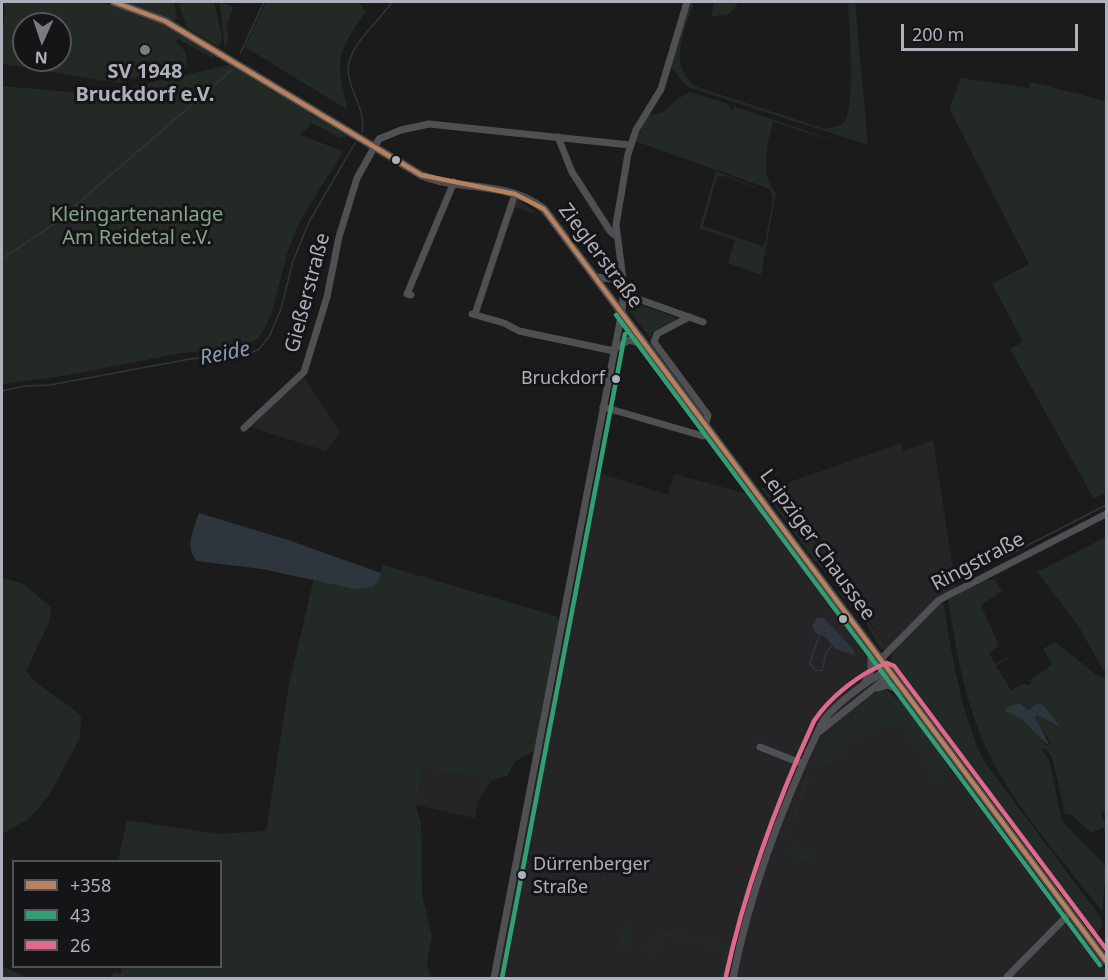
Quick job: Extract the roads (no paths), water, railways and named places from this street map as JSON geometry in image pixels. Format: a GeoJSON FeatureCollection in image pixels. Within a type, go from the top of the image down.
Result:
{"type":"FeatureCollection","features":[{"type":"Feature","properties":{"kind":"main road","name":"Zieglerstraße"},"geometry":{"type":"LineString","coordinates":[[117,2],[165,21],[421,175],[501,189],[531,199],[551,216],[622,312],[650,343],[718,440]]}},
{"type":"Feature","properties":{"kind":"main road","name":"Leipziger Chaussee"},"geometry":{"type":"LineString","coordinates":[[718,440],[880,660],[1107,961]]}},
{"type":"Feature","properties":{"kind":"street"},"geometry":{"type":"LineString","coordinates":[[494,978],[622,312],[624,294],[616,236],[630,145],[661,89],[687,2]]}},
{"type":"Feature","properties":{"kind":"street"},"geometry":{"type":"LineString","coordinates":[[375,147],[379,139],[401,130],[429,124],[630,145]]}},
{"type":"Feature","properties":{"kind":"street"},"geometry":{"type":"LineString","coordinates":[[558,137],[572,172],[609,230],[616,236]]}},
{"type":"Feature","properties":{"kind":"street","name":"Gießerstraße"},"geometry":{"type":"LineString","coordinates":[[244,428],[304,372],[327,297],[339,237],[354,188],[375,147]]}},
{"type":"Feature","properties":{"kind":"street"},"geometry":{"type":"LineString","coordinates":[[411,295],[407,294],[454,182]]}},
{"type":"Feature","properties":{"kind":"street"},"geometry":{"type":"LineString","coordinates":[[513,200],[474,314],[519,331],[614,350],[629,340],[650,343],[657,334],[689,317]]}},
{"type":"Feature","properties":{"kind":"street"},"geometry":{"type":"LineString","coordinates":[[597,277],[610,279],[622,270]]}},
{"type":"Feature","properties":{"kind":"street"},"geometry":{"type":"LineString","coordinates":[[624,294],[703,322]]}},
{"type":"Feature","properties":{"kind":"street"},"geometry":{"type":"LineString","coordinates":[[603,407],[703,436]]}},
{"type":"Feature","properties":{"kind":"street","name":"Ringstraße"},"geometry":{"type":"LineString","coordinates":[[880,660],[939,600],[1107,514]]}},
{"type":"Feature","properties":{"kind":"street"},"geometry":{"type":"LineString","coordinates":[[862,688],[871,670],[871,647]]}},
{"type":"Feature","properties":{"kind":"street"},"geometry":{"type":"LineString","coordinates":[[733,978],[749,907],[803,764],[819,731],[826,718],[888,670]]}},
{"type":"Feature","properties":{"kind":"street"},"geometry":{"type":"LineString","coordinates":[[819,731],[884,680],[888,670]]}},
{"type":"Feature","properties":{"kind":"street"},"geometry":{"type":"LineString","coordinates":[[870,691],[888,685],[904,692]]}},
{"type":"Feature","properties":{"kind":"street"},"geometry":{"type":"LineString","coordinates":[[760,747],[803,764]]}},
{"type":"Feature","properties":{"kind":"street"},"geometry":{"type":"LineString","coordinates":[[1007,977],[1070,913]]}},
{"type":"Feature","properties":{"kind":"waterway"},"geometry":{"type":"LineString","coordinates":[[240,54],[264,2]]}},
{"type":"Feature","properties":{"kind":"waterway","name":"Reide"},"geometry":{"type":"LineString","coordinates":[[362,132],[361,114],[349,77],[350,59],[363,36],[392,2]]}},
{"type":"Feature","properties":{"kind":"waterway"},"geometry":{"type":"LineString","coordinates":[[2,259],[54,224],[232,70]]}},
{"type":"Feature","properties":{"kind":"waterway","name":"Reide"},"geometry":{"type":"LineString","coordinates":[[2,391],[24,386],[50,385],[190,359],[246,354],[258,350],[269,337],[281,309],[293,261],[309,222],[355,143]]}},
{"type":"Feature","properties":{"kind":"waterway"},"geometry":{"type":"LineString","coordinates":[[1003,558],[1106,505]]}},
{"type":"Feature","properties":{"kind":"waterway"},"geometry":{"type":"LineString","coordinates":[[819,636],[810,663],[815,670],[822,671],[826,653],[832,645]]}},
{"type":"Feature","properties":{"kind":"place","name":"SV 1948 Bruckdorf e.V."},"geometry":{"type":"Point","coordinates":[145,50]}},
{"type":"Feature","properties":{"kind":"place","name":"Bruckdorf"},"geometry":{"type":"Point","coordinates":[616,379]}},
{"type":"Feature","properties":{"kind":"place","name":"Dürrenberger Straße"},"geometry":{"type":"Point","coordinates":[522,875]}},
{"type":"Feature","properties":{"kind":"park label","name":"Kleingartenanlage Am Reidetal e.V."},"geometry":{"type":"Point","coordinates":[137,226]}}]}
